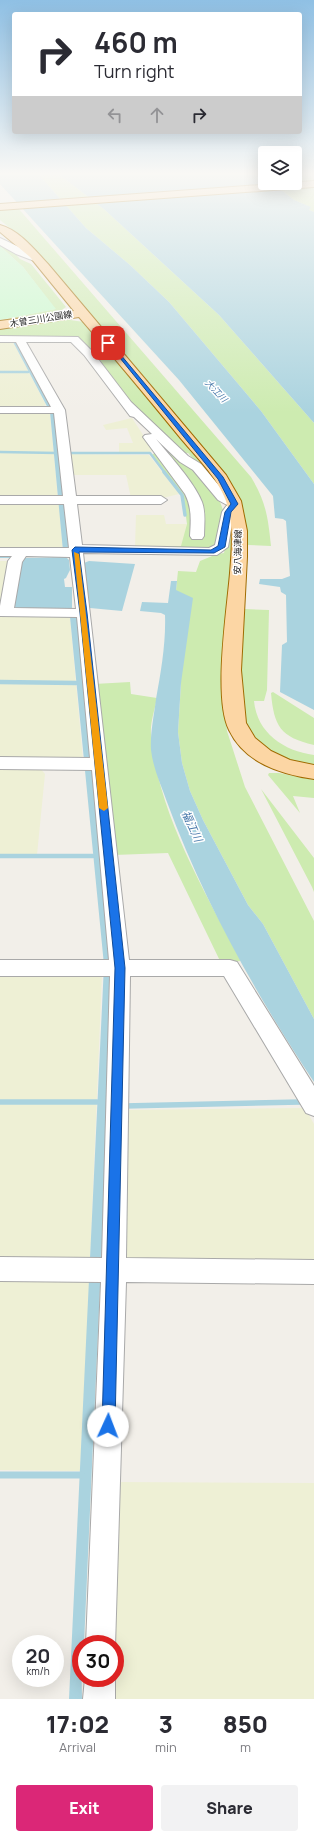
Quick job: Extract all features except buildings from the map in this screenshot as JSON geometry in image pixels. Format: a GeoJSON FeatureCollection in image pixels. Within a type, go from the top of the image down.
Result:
{"type":"FeatureCollection","features":[{"type":"Feature","properties":{"kind":"main road","name":"安八海津線"},"geometry":{"type":"LineString","coordinates":[[32,254],[221,478],[234,504],[238,524],[240,548],[231,687],[234,714],[240,733],[255,751],[278,764],[314,772]]}},
{"type":"Feature","properties":{"kind":"main road","name":"木曽三川公園線"},"geometry":{"type":"LineString","coordinates":[[0,325],[82,313]]}},
{"type":"Feature","properties":{"kind":"street"},"geometry":{"type":"LineString","coordinates":[[25,254],[36,259]]}},
{"type":"Feature","properties":{"kind":"street"},"geometry":{"type":"LineString","coordinates":[[0,339],[74,339],[88,353],[128,405],[143,430],[190,493],[196,503],[198,515],[197,536]]}},
{"type":"Feature","properties":{"kind":"street"},"geometry":{"type":"LineString","coordinates":[[19,339],[54,410],[65,500],[76,551],[76,613],[112,968],[102,1270],[101,1635]]}},
{"type":"Feature","properties":{"kind":"street"},"geometry":{"type":"LineString","coordinates":[[0,552],[19,556],[76,551],[212,552],[221,547],[228,512],[234,504],[222,497],[197,467],[184,459],[128,405]]}},
{"type":"Feature","properties":{"kind":"street"},"geometry":{"type":"LineString","coordinates":[[0,410],[54,410]]}},
{"type":"Feature","properties":{"kind":"street"},"geometry":{"type":"LineString","coordinates":[[0,500],[161,500]]}},
{"type":"Feature","properties":{"kind":"street"},"geometry":{"type":"LineString","coordinates":[[19,556],[3,612],[76,613]]}},
{"type":"Feature","properties":{"kind":"street"},"geometry":{"type":"LineString","coordinates":[[0,763],[92,763]]}},
{"type":"Feature","properties":{"kind":"street"},"geometry":{"type":"LineString","coordinates":[[0,968],[230,968],[314,1106]]}},
{"type":"Feature","properties":{"kind":"street"},"geometry":{"type":"LineString","coordinates":[[0,1269],[314,1272]]}},
{"type":"Feature","properties":{"kind":"street"},"geometry":{"type":"LineString","coordinates":[[99,1699],[100,1687]]}},
{"type":"Feature","properties":{"kind":"green space"},"geometry":{"type":"Polygon","coordinates":[[[0,254],[9,254],[23,267],[56,309],[0,320],[0,254]]]}},
{"type":"Feature","properties":{"kind":"green space"},"geometry":{"type":"Polygon","coordinates":[[[9,254],[16,254],[20,259],[31,264],[66,307],[56,314],[0,324],[0,320],[55,309],[23,267],[9,254]]]}},
{"type":"Feature","properties":{"kind":"green space"},"geometry":{"type":"Polygon","coordinates":[[[39,254],[58,254],[251,477],[266,510],[271,546],[248,545],[242,516],[226,477],[39,254]]]}},
{"type":"Feature","properties":{"kind":"green space"},"geometry":{"type":"Polygon","coordinates":[[[117,254],[153,254],[219,315],[314,423],[314,484],[261,411],[169,302],[117,254]]]}},
{"type":"Feature","properties":{"kind":"green space"},"geometry":{"type":"Polygon","coordinates":[[[63,319],[84,322],[211,472],[225,494],[188,453],[183,454],[148,422],[76,337],[0,337],[0,329],[63,319]]]}},
{"type":"Feature","properties":{"kind":"green space"},"geometry":{"type":"Polygon","coordinates":[[[0,340],[12,340],[46,405],[38,408],[0,408],[0,340]]]}},
{"type":"Feature","properties":{"kind":"green space"},"geometry":{"type":"Polygon","coordinates":[[[0,412],[50,412],[58,498],[0,498],[0,412]]]}},
{"type":"Feature","properties":{"kind":"green space"},"geometry":{"type":"Polygon","coordinates":[[[132,418],[153,450],[150,452],[119,452],[119,443],[133,443],[127,428],[106,430],[103,425],[132,418]]]}},
{"type":"Feature","properties":{"kind":"green space"},"geometry":{"type":"Polygon","coordinates":[[[144,423],[187,467],[193,467],[219,499],[223,510],[219,544],[210,549],[135,547],[181,546],[187,524],[183,495],[152,455],[157,451],[199,504],[144,423]]]}},
{"type":"Feature","properties":{"kind":"green space"},"geometry":{"type":"Polygon","coordinates":[[[68,454],[149,455],[179,494],[163,498],[131,498],[126,475],[72,475],[68,454]]]}},
{"type":"Feature","properties":{"kind":"green space"},"geometry":{"type":"Polygon","coordinates":[[[0,502],[59,503],[63,551],[0,551],[0,502]]]}},
{"type":"Feature","properties":{"kind":"green space"},"geometry":{"type":"Polygon","coordinates":[[[136,515],[164,515],[166,524],[187,524],[182,546],[135,547],[136,515]]]}},
{"type":"Feature","properties":{"kind":"green space"},"geometry":{"type":"Polygon","coordinates":[[[231,515],[234,548],[223,686],[227,731],[245,787],[314,921],[314,1019],[263,924],[248,905],[203,820],[190,791],[182,763],[178,732],[181,683],[176,590],[178,571],[196,572],[200,561],[217,554],[224,553],[231,515]]]}},
{"type":"Feature","properties":{"kind":"green space"},"geometry":{"type":"Polygon","coordinates":[[[0,561],[11,561],[0,608],[0,561]]]}},
{"type":"Feature","properties":{"kind":"green space"},"geometry":{"type":"Polygon","coordinates":[[[244,609],[269,610],[267,690],[264,701],[254,701],[260,722],[266,731],[283,745],[303,753],[314,755],[314,765],[283,758],[262,745],[249,729],[241,709],[238,686],[244,609]]]}},
{"type":"Feature","properties":{"kind":"green space"},"geometry":{"type":"Polygon","coordinates":[[[0,615],[70,617],[83,760],[0,759],[0,615]]]}},
{"type":"Feature","properties":{"kind":"green space"},"geometry":{"type":"Polygon","coordinates":[[[130,682],[131,694],[157,698],[151,734],[155,763],[163,793],[173,822],[198,879],[241,961],[221,963],[168,853],[114,855],[94,684],[130,682]]]}},
{"type":"Feature","properties":{"kind":"green space"},"geometry":{"type":"Polygon","coordinates":[[[273,692],[314,718],[314,745],[293,738],[286,734],[281,728],[274,714],[271,693],[273,692]]]}},
{"type":"Feature","properties":{"kind":"green space"},"geometry":{"type":"Polygon","coordinates":[[[0,766],[39,767],[45,774],[37,855],[0,854],[0,766]]]}},
{"type":"Feature","properties":{"kind":"green space"},"geometry":{"type":"Polygon","coordinates":[[[269,773],[279,773],[314,780],[314,798],[293,796],[300,813],[268,775],[269,773]]]}},
{"type":"Feature","properties":{"kind":"green space"},"geometry":{"type":"Polygon","coordinates":[[[261,789],[314,858],[314,892],[312,887],[261,789]]]}},
{"type":"Feature","properties":{"kind":"green space"},"geometry":{"type":"Polygon","coordinates":[[[0,974],[102,974],[90,1263],[0,1263],[0,974]]]}},
{"type":"Feature","properties":{"kind":"green space"},"geometry":{"type":"Polygon","coordinates":[[[305,1108],[314,1124],[314,1266],[127,1266],[120,1256],[123,1110],[305,1108]]]}},
{"type":"Feature","properties":{"kind":"green space"},"geometry":{"type":"Polygon","coordinates":[[[0,1279],[90,1280],[80,1471],[0,1470],[0,1279]]]}},
{"type":"Feature","properties":{"kind":"green space"},"geometry":{"type":"Polygon","coordinates":[[[113,1482],[314,1483],[314,1699],[106,1699],[111,1687],[124,1687],[124,1635],[115,1635],[113,1482]]]}},
{"type":"Feature","properties":{"kind":"water","name":"大江川"},"geometry":{"type":"Polygon","coordinates":[[[64,254],[117,254],[130,265],[169,302],[261,411],[314,484],[314,710],[280,692],[282,645],[287,642],[286,595],[281,592],[280,587],[259,584],[260,579],[282,579],[290,576],[286,521],[275,518],[273,496],[179,380],[64,254]]]}},
{"type":"Feature","properties":{"kind":"water"},"geometry":{"type":"Polygon","coordinates":[[[153,254],[314,254],[314,423],[219,315],[153,254]]]}},
{"type":"Feature","properties":{"kind":"water"},"geometry":{"type":"Polygon","coordinates":[[[12,340],[17,341],[54,408],[69,550],[63,551],[50,412],[12,340]]]}},
{"type":"Feature","properties":{"kind":"water"},"geometry":{"type":"Polygon","coordinates":[[[0,555],[24,558],[66,557],[69,560],[70,570],[64,579],[65,587],[72,587],[72,608],[77,618],[114,976],[84,1635],[72,1635],[104,965],[70,617],[65,608],[18,609],[13,606],[10,558],[0,558],[0,555]]]}},
{"type":"Feature","properties":{"kind":"water"},"geometry":{"type":"Polygon","coordinates":[[[89,561],[135,564],[122,611],[90,608],[84,563],[89,561]]]}},
{"type":"Feature","properties":{"kind":"water","name":"福江川"},"geometry":{"type":"Polygon","coordinates":[[[171,581],[177,581],[176,590],[193,598],[181,683],[178,732],[182,763],[190,791],[203,820],[248,905],[263,924],[314,1019],[314,1082],[251,981],[214,911],[181,839],[155,770],[151,750],[151,737],[163,657],[165,615],[161,613],[140,611],[142,602],[168,603],[171,581]]]}},
{"type":"Feature","properties":{"kind":"water"},"geometry":{"type":"Polygon","coordinates":[[[72,1636],[72,1687],[82,1687],[82,1699],[69,1699],[72,1636]]]}},
{"type":"Feature","properties":{"kind":"waterway"},"geometry":{"type":"LineString","coordinates":[[0,372],[28,372]]}},
{"type":"Feature","properties":{"kind":"waterway"},"geometry":{"type":"LineString","coordinates":[[0,452],[57,453]]}},
{"type":"Feature","properties":{"kind":"waterway"},"geometry":{"type":"LineString","coordinates":[[68,453],[150,453],[165,473]]}},
{"type":"Feature","properties":{"kind":"waterway"},"geometry":{"type":"LineString","coordinates":[[164,472],[182,495],[185,515]]}},
{"type":"Feature","properties":{"kind":"waterway"},"geometry":{"type":"LineString","coordinates":[[0,682],[76,683]]}},
{"type":"Feature","properties":{"kind":"waterway"},"geometry":{"type":"LineString","coordinates":[[0,856],[93,856]]}},
{"type":"Feature","properties":{"kind":"waterway"},"geometry":{"type":"LineString","coordinates":[[0,1102],[97,1102]]}},
{"type":"Feature","properties":{"kind":"waterway"},"geometry":{"type":"LineString","coordinates":[[124,1106],[300,1102]]}},
{"type":"Feature","properties":{"kind":"waterway"},"geometry":{"type":"LineString","coordinates":[[0,1475],[81,1475]]}},
{"type":"Feature","properties":{"kind":"slow traffic"},"geometry":{"type":"LineString","coordinates":[[76,554],[84,613],[104,808]]}},
{"type":"Feature","properties":{"kind":"route"},"geometry":{"type":"LineString","coordinates":[[108,343],[221,478],[229,491],[234,504],[228,512],[221,547],[212,552],[75,550],[84,613],[109,863],[117,926],[120,968],[114,1270],[108,1426]]}}]}
